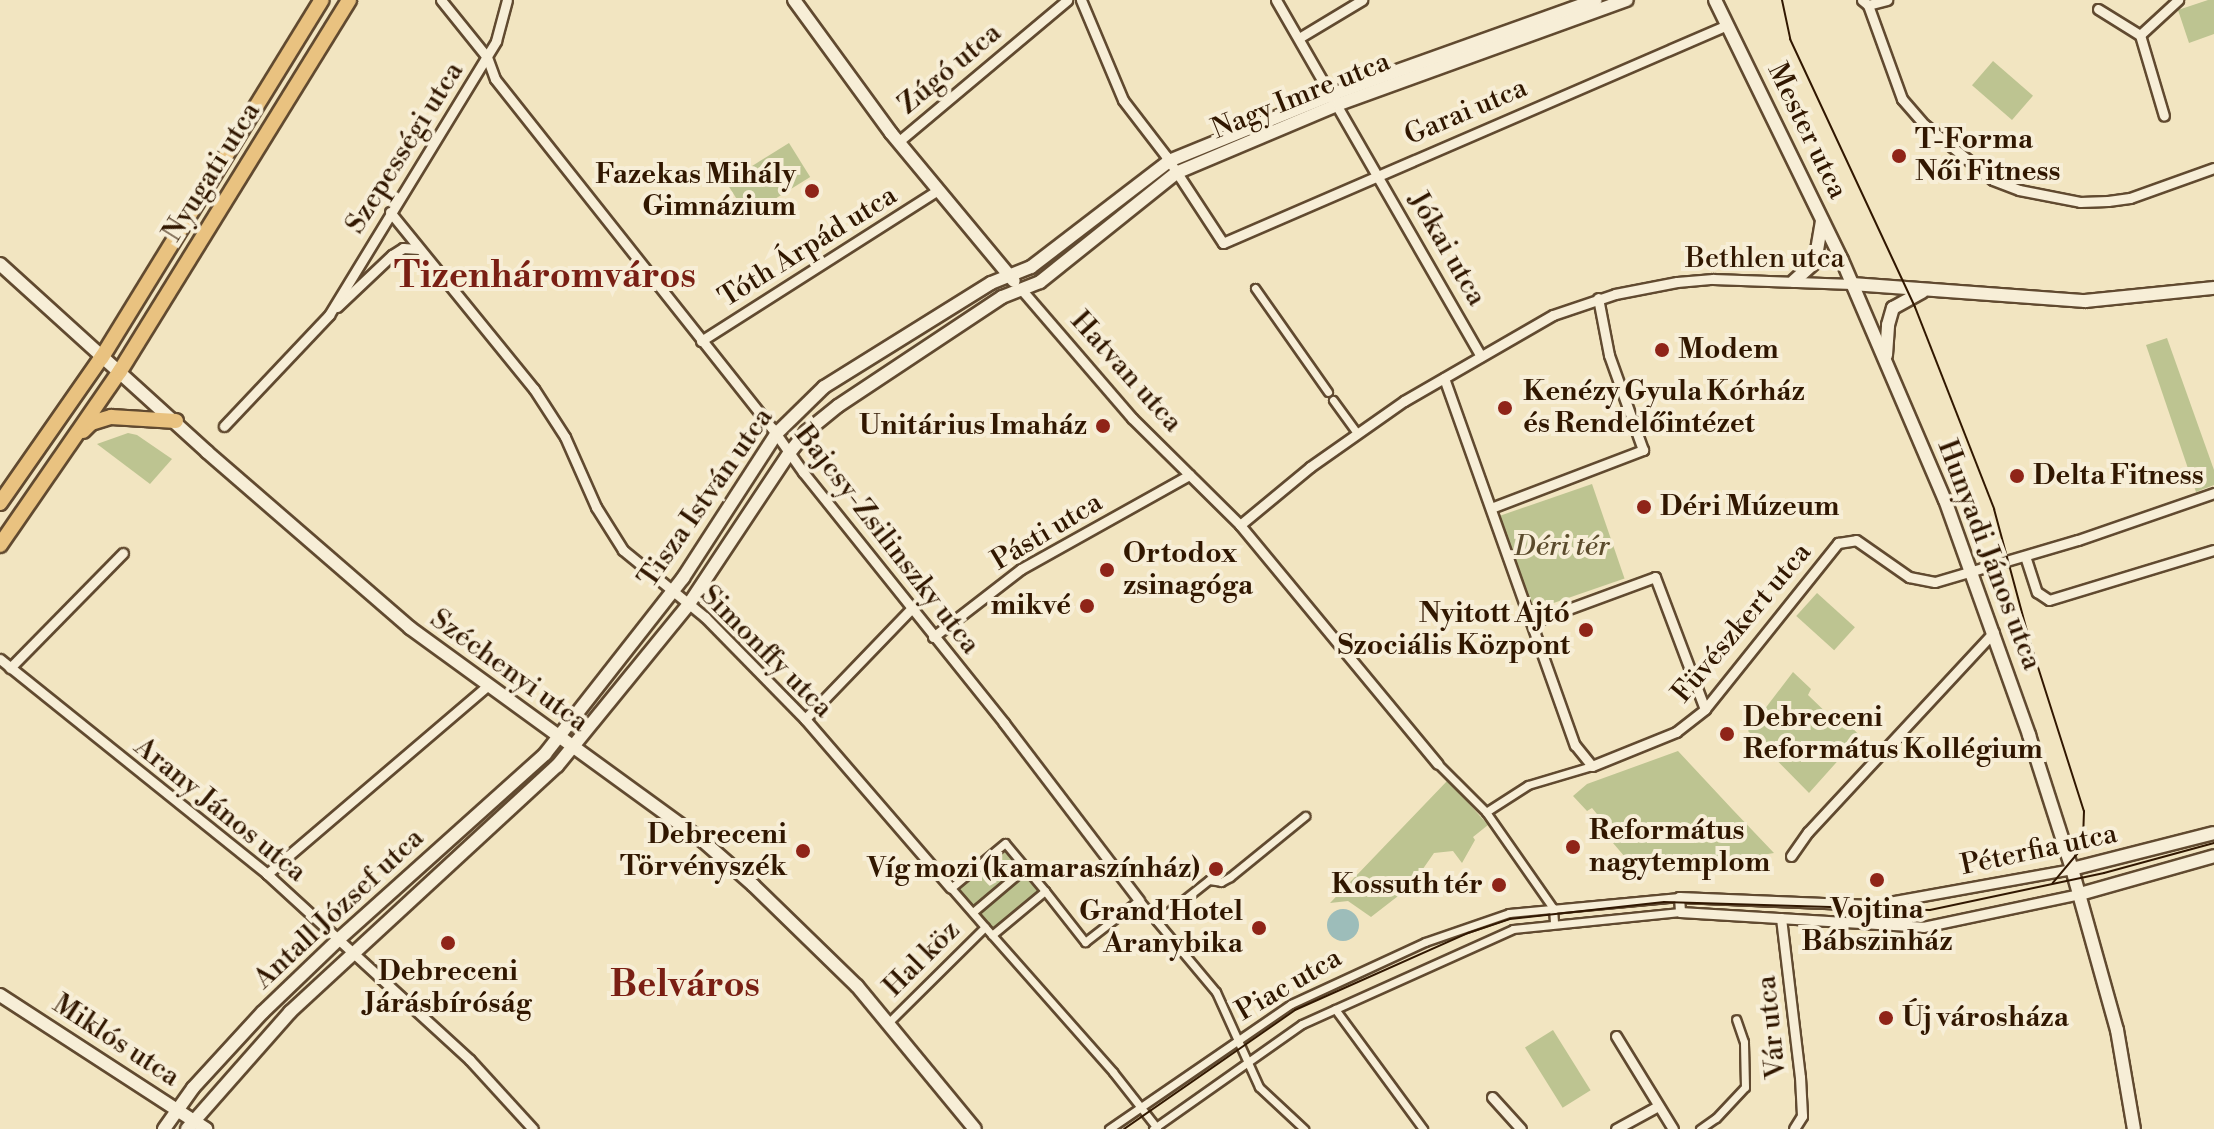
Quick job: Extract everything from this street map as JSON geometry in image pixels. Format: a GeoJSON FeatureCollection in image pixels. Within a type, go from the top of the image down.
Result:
{"type":"FeatureCollection","features":[{"type":"Feature","properties":{"kind":"main road","name":"Nyugati utca"},"geometry":{"type":"LineString","coordinates":[[0,503],[102,357],[322,0]]}},
{"type":"Feature","properties":{"kind":"main road","name":"Nyugati utca"},"geometry":{"type":"LineString","coordinates":[[0,545],[120,371],[349,0]]}},
{"type":"Feature","properties":{"kind":"main road"},"geometry":{"type":"LineString","coordinates":[[71,442],[91,423],[111,417],[176,421]]}},
{"type":"Feature","properties":{"kind":"street","name":"Bajcsy-Zsilinszky utca"},"geometry":{"type":"LineString","coordinates":[[441,0],[487,57],[495,79],[1139,900],[1216,992],[1259,1087],[1304,1129]]}},
{"type":"Feature","properties":{"kind":"street","name":"Szepességi utca"},"geometry":{"type":"LineString","coordinates":[[329,315],[487,57],[496,41],[507,0]]}},
{"type":"Feature","properties":{"kind":"street","name":"Hatvan utca"},"geometry":{"type":"LineString","coordinates":[[794,0],[898,142],[1021,289],[1132,418],[1240,525],[1438,764]]}},
{"type":"Feature","properties":{"kind":"street","name":"Zúgó utca"},"geometry":{"type":"LineString","coordinates":[[898,142],[1067,0]]}},
{"type":"Feature","properties":{"kind":"street"},"geometry":{"type":"LineString","coordinates":[[1081,0],[1123,100],[1176,173]]}},
{"type":"Feature","properties":{"kind":"street","name":"Jókai utca"},"geometry":{"type":"LineString","coordinates":[[1276,0],[1336,99],[1481,356]]}},
{"type":"Feature","properties":{"kind":"street"},"geometry":{"type":"LineString","coordinates":[[1299,38],[1362,0]]}},
{"type":"Feature","properties":{"kind":"street","name":"Nagy Imre utca"},"geometry":{"type":"LineString","coordinates":[[1010,275],[1031,267],[1169,161],[1596,0]]}},
{"type":"Feature","properties":{"kind":"street","name":"Nagy Imre utca"},"geometry":{"type":"LineString","coordinates":[[1021,289],[1040,282],[1176,173],[1336,99],[1627,0]]}},
{"type":"Feature","properties":{"kind":"street","name":"Mester utca"},"geometry":{"type":"LineString","coordinates":[[1715,0],[1852,284]]}},
{"type":"Feature","properties":{"kind":"street"},"geometry":{"type":"LineString","coordinates":[[1887,0],[1865,3],[1902,99],[1925,125],[1993,180],[2019,190],[2080,202],[2108,201],[2130,198],[2214,168]]}},
{"type":"Feature","properties":{"kind":"street"},"geometry":{"type":"LineString","coordinates":[[2140,35],[2178,0]]}},
{"type":"Feature","properties":{"kind":"street"},"geometry":{"type":"LineString","coordinates":[[2098,9],[2140,35],[2164,116]]}},
{"type":"Feature","properties":{"kind":"street","name":"Garai utca"},"geometry":{"type":"LineString","coordinates":[[1176,173],[1223,243],[1727,25]]}},
{"type":"Feature","properties":{"kind":"street","name":"Tóth Árpád utca"},"geometry":{"type":"LineString","coordinates":[[701,341],[938,190]]}},
{"type":"Feature","properties":{"kind":"street","name":"Simonffy utca"},"geometry":{"type":"LineString","coordinates":[[390,212],[534,389],[565,437],[596,507],[623,550],[689,604],[805,719],[951,888]]}},
{"type":"Feature","properties":{"kind":"street"},"geometry":{"type":"LineString","coordinates":[[1794,281],[1815,262],[1822,218]]}},
{"type":"Feature","properties":{"kind":"street","name":"Szepességi utca"},"geometry":{"type":"LineString","coordinates":[[224,426],[329,315],[392,255],[403,248],[420,250]]}},
{"type":"Feature","properties":{"kind":"street","name":"Széchenyi utca"},"geometry":{"type":"LineString","coordinates":[[0,264],[410,628],[703,841],[846,976],[889,1022],[975,1129]]}},
{"type":"Feature","properties":{"kind":"street","name":"Tisza István utca"},"geometry":{"type":"LineString","coordinates":[[558,736],[673,592],[776,434],[824,387],[991,283],[1010,275]]}},
{"type":"Feature","properties":{"kind":"street","name":"Bethlen utca"},"geometry":{"type":"LineString","coordinates":[[1240,525],[1357,433],[1553,315],[1598,298],[1677,282],[1713,279],[1852,284],[2085,301],[2214,288]]}},
{"type":"Feature","properties":{"kind":"street","name":"Hunyadi János utca"},"geometry":{"type":"LineString","coordinates":[[1852,284],[1945,500],[1994,632],[2080,894],[2117,1030],[2134,1129]]}},
{"type":"Feature","properties":{"kind":"street"},"geometry":{"type":"LineString","coordinates":[[1255,288],[1357,433]]}},
{"type":"Feature","properties":{"kind":"street","name":"Tisza István utca"},"geometry":{"type":"LineString","coordinates":[[571,746],[689,604],[806,432],[838,406],[1002,297],[1021,289]]}},
{"type":"Feature","properties":{"kind":"street"},"geometry":{"type":"LineString","coordinates":[[1887,362],[1886,342],[1893,308],[1905,299],[1928,290]]}},
{"type":"Feature","properties":{"kind":"street"},"geometry":{"type":"LineString","coordinates":[[1491,508],[1643,450],[1609,355],[1598,298]]}},
{"type":"Feature","properties":{"kind":"street"},"geometry":{"type":"LineString","coordinates":[[1444,378],[1575,745],[1592,766],[1528,785],[1486,812]]}},
{"type":"Feature","properties":{"kind":"street","name":"Pásti utca"},"geometry":{"type":"LineString","coordinates":[[933,637],[1021,569],[1189,475]]}},
{"type":"Feature","properties":{"kind":"street","name":"Füvészkert utca"},"geometry":{"type":"LineString","coordinates":[[1592,766],[1676,732],[1705,709],[1838,543],[1856,540],[1918,581],[1935,582],[2025,556],[2214,493]]}},
{"type":"Feature","properties":{"kind":"street"},"geometry":{"type":"LineString","coordinates":[[2025,556],[2037,592],[2049,600],[2214,550]]}},
{"type":"Feature","properties":{"kind":"street"},"geometry":{"type":"LineString","coordinates":[[10,668],[123,553]]}},
{"type":"Feature","properties":{"kind":"street"},"geometry":{"type":"LineString","coordinates":[[1533,622],[1655,577],[1705,709]]}},
{"type":"Feature","properties":{"kind":"street"},"geometry":{"type":"LineString","coordinates":[[805,719],[911,609]]}},
{"type":"Feature","properties":{"kind":"street"},"geometry":{"type":"LineString","coordinates":[[1791,856],[1808,832],[1994,632]]}},
{"type":"Feature","properties":{"kind":"street","name":"Arany János utca"},"geometry":{"type":"LineString","coordinates":[[0,659],[267,874],[470,1060],[533,1129]]}},
{"type":"Feature","properties":{"kind":"street"},"geometry":{"type":"LineString","coordinates":[[267,874],[487,686]]}},
{"type":"Feature","properties":{"kind":"street","name":"Antall József utca"},"geometry":{"type":"LineString","coordinates":[[164,1129],[239,1037],[339,939],[545,754],[558,736]]}},
{"type":"Feature","properties":{"kind":"street","name":"Antall József utca"},"geometry":{"type":"LineString","coordinates":[[190,1125],[259,1043],[534,788],[571,746]]}},
{"type":"Feature","properties":{"kind":"street"},"geometry":{"type":"LineString","coordinates":[[1438,764],[1486,812],[1553,908],[1554,923]]}},
{"type":"Feature","properties":{"kind":"street"},"geometry":{"type":"LineString","coordinates":[[1157,921],[1209,880],[1221,882],[1230,877],[1305,816]]}},
{"type":"Feature","properties":{"kind":"street","name":"Péterfia utca"},"geometry":{"type":"LineString","coordinates":[[1679,897],[1872,905],[2072,869],[2214,833]]}},
{"type":"Feature","properties":{"kind":"street","name":"Hal köz"},"geometry":{"type":"LineString","coordinates":[[1005,843],[1025,868],[1045,891],[992,935],[951,888],[1005,843]]}},
{"type":"Feature","properties":{"kind":"street","name":"Péterfia utca"},"geometry":{"type":"LineString","coordinates":[[1680,912],[1923,927],[2080,894],[2214,856]]}},
{"type":"Feature","properties":{"kind":"street","name":"Hal köz"},"geometry":{"type":"LineString","coordinates":[[973,912],[1025,868]]}},
{"type":"Feature","properties":{"kind":"street"},"geometry":{"type":"LineString","coordinates":[[1045,891],[1085,942],[1139,900]]}},
{"type":"Feature","properties":{"kind":"street"},"geometry":{"type":"LineString","coordinates":[[1679,897],[1680,912]]}},
{"type":"Feature","properties":{"kind":"street","name":"Piac utca"},"geometry":{"type":"LineString","coordinates":[[1109,1129],[1291,1004],[1425,942],[1509,913],[1679,897]]}},
{"type":"Feature","properties":{"kind":"street","name":"Piac utca"},"geometry":{"type":"LineString","coordinates":[[1156,1128],[1302,1024],[1513,929],[1680,912]]}},
{"type":"Feature","properties":{"kind":"street","name":"Vár utca"},"geometry":{"type":"LineString","coordinates":[[1781,918],[1800,1077],[1802,1116],[1794,1129]]}},
{"type":"Feature","properties":{"kind":"street","name":"Hal köz"},"geometry":{"type":"LineString","coordinates":[[889,1022],[985,927]]}},
{"type":"Feature","properties":{"kind":"street"},"geometry":{"type":"LineString","coordinates":[[992,935],[1113,1072],[1156,1128]]}},
{"type":"Feature","properties":{"kind":"street","name":"Miklós utca"},"geometry":{"type":"LineString","coordinates":[[0,995],[179,1109],[190,1125],[206,1129]]}},
{"type":"Feature","properties":{"kind":"street"},"geometry":{"type":"LineString","coordinates":[[1335,1009],[1423,1129]]}},
{"type":"Feature","properties":{"kind":"street"},"geometry":{"type":"LineString","coordinates":[[1700,1129],[1716,1118],[1745,1087],[1744,1042],[1736,1019]]}},
{"type":"Feature","properties":{"kind":"street"},"geometry":{"type":"LineString","coordinates":[[1616,1036],[1673,1129]]}},
{"type":"Feature","properties":{"kind":"street"},"geometry":{"type":"LineString","coordinates":[[1492,1097],[1521,1129]]}},
{"type":"Feature","properties":{"kind":"street"},"geometry":{"type":"LineString","coordinates":[[1616,1129],[1658,1106]]}},
{"type":"Feature","properties":{"kind":"green space"},"geometry":{"type":"Polygon","coordinates":[[[2214,0],[2214,34],[2189,43],[2178,10],[2214,0]]]}},
{"type":"Feature","properties":{"kind":"green space"},"geometry":{"type":"Polygon","coordinates":[[[1993,61],[2033,96],[2012,120],[1972,85],[1993,61]]]}},
{"type":"Feature","properties":{"kind":"green space"},"geometry":{"type":"Polygon","coordinates":[[[789,143],[810,177],[747,216],[726,182],[789,143]]]}},
{"type":"Feature","properties":{"kind":"green space"},"geometry":{"type":"Polygon","coordinates":[[[2167,338],[2214,470],[2214,485],[2196,492],[2146,345],[2167,338]]]}},
{"type":"Feature","properties":{"kind":"green space"},"geometry":{"type":"Polygon","coordinates":[[[128,433],[137,435],[172,459],[150,484],[97,444],[128,433]]]}},
{"type":"Feature","properties":{"kind":"green space","name":"Déri tér"},"geometry":{"type":"Polygon","coordinates":[[[1592,484],[1625,579],[1532,610],[1499,516],[1592,484]]]}},
{"type":"Feature","properties":{"kind":"green space"},"geometry":{"type":"Polygon","coordinates":[[[1817,593],[1855,627],[1834,650],[1796,616],[1817,593]]]}},
{"type":"Feature","properties":{"kind":"green space"},"geometry":{"type":"Polygon","coordinates":[[[1793,672],[1811,689],[1808,695],[1835,721],[1841,716],[1860,736],[1809,793],[1748,731],[1793,672]]]}},
{"type":"Feature","properties":{"kind":"green space"},"geometry":{"type":"Polygon","coordinates":[[[1678,751],[1774,853],[1660,872],[1654,868],[1624,872],[1625,857],[1607,836],[1611,831],[1592,808],[1587,811],[1573,796],[1587,784],[1678,751]]]}},
{"type":"Feature","properties":{"kind":"green space"},"geometry":{"type":"Polygon","coordinates":[[[1448,780],[1488,825],[1473,837],[1475,840],[1462,863],[1453,851],[1434,853],[1411,886],[1371,917],[1348,901],[1330,903],[1448,780]]]}},
{"type":"Feature","properties":{"kind":"green space"},"geometry":{"type":"Polygon","coordinates":[[[1005,843],[1045,890],[991,935],[951,888],[1005,843]]]}},
{"type":"Feature","properties":{"kind":"green space"},"geometry":{"type":"Polygon","coordinates":[[[1553,1030],[1591,1090],[1563,1108],[1525,1047],[1553,1030]]]}},
{"type":"Feature","properties":{"kind":"water"},"geometry":{"type":"Polygon","coordinates":[[[1343,909],[1354,914],[1359,925],[1354,936],[1343,941],[1332,936],[1327,925],[1332,914],[1343,909]]]}},
{"type":"Feature","properties":{"kind":"tram line"},"geometry":{"type":"LineString","coordinates":[[1782,0],[1790,39],[1915,307],[1994,509],[2029,639],[2084,811],[2083,836],[2077,854],[2053,883]]}},
{"type":"Feature","properties":{"kind":"tram line"},"geometry":{"type":"LineString","coordinates":[[1124,1129],[1295,1010],[1468,933],[1510,919],[1664,902],[1930,910],[2104,873],[2214,843]]}},
{"type":"Feature","properties":{"kind":"place","name":"T-Forma Női Fitness"},"geometry":{"type":"Point","coordinates":[1899,156]}},
{"type":"Feature","properties":{"kind":"place","name":"Fazekas Mihály Gimnázium"},"geometry":{"type":"Point","coordinates":[812,191]}},
{"type":"Feature","properties":{"kind":"place","name":"Modem"},"geometry":{"type":"Point","coordinates":[1662,350]}},
{"type":"Feature","properties":{"kind":"place","name":"Kenézy Gyula Kórház és Rendelőintézet"},"geometry":{"type":"Point","coordinates":[1505,408]}},
{"type":"Feature","properties":{"kind":"place","name":"Unitárius Imaház"},"geometry":{"type":"Point","coordinates":[1103,426]}},
{"type":"Feature","properties":{"kind":"place","name":"Delta Fitness"},"geometry":{"type":"Point","coordinates":[2017,476]}},
{"type":"Feature","properties":{"kind":"place","name":"Déri Múzeum"},"geometry":{"type":"Point","coordinates":[1644,507]}},
{"type":"Feature","properties":{"kind":"place","name":"Ortodox zsinagóga"},"geometry":{"type":"Point","coordinates":[1107,570]}},
{"type":"Feature","properties":{"kind":"place","name":"mikvé"},"geometry":{"type":"Point","coordinates":[1087,606]}},
{"type":"Feature","properties":{"kind":"place","name":"Nyitott Ajtó Szociális Központ"},"geometry":{"type":"Point","coordinates":[1586,630]}},
{"type":"Feature","properties":{"kind":"place","name":"Debreceni Református Kollégium"},"geometry":{"type":"Point","coordinates":[1727,734]}},
{"type":"Feature","properties":{"kind":"place","name":"Református nagytemplom"},"geometry":{"type":"Point","coordinates":[1573,847]}},
{"type":"Feature","properties":{"kind":"place","name":"Debreceni Törvényszék"},"geometry":{"type":"Point","coordinates":[803,851]}},
{"type":"Feature","properties":{"kind":"place","name":"Víg mozi (kamaraszínház)"},"geometry":{"type":"Point","coordinates":[1216,869]}},
{"type":"Feature","properties":{"kind":"place","name":"Vojtina Bábszinház"},"geometry":{"type":"Point","coordinates":[1877,880]}},
{"type":"Feature","properties":{"kind":"place","name":"Kossuth tér"},"geometry":{"type":"Point","coordinates":[1499,885]}},
{"type":"Feature","properties":{"kind":"place","name":"Grand Hotel Aranybika"},"geometry":{"type":"Point","coordinates":[1259,928]}},
{"type":"Feature","properties":{"kind":"place","name":"Debreceni Járásbíróság"},"geometry":{"type":"Point","coordinates":[448,943]}},
{"type":"Feature","properties":{"kind":"place","name":"Új városháza"},"geometry":{"type":"Point","coordinates":[1886,1018]}},
{"type":"Feature","properties":{"kind":"district","name":"Tizenháromváros"},"geometry":{"type":"Point","coordinates":[545,277]}},
{"type":"Feature","properties":{"kind":"district","name":"Belváros"},"geometry":{"type":"Point","coordinates":[685,986]}}]}
